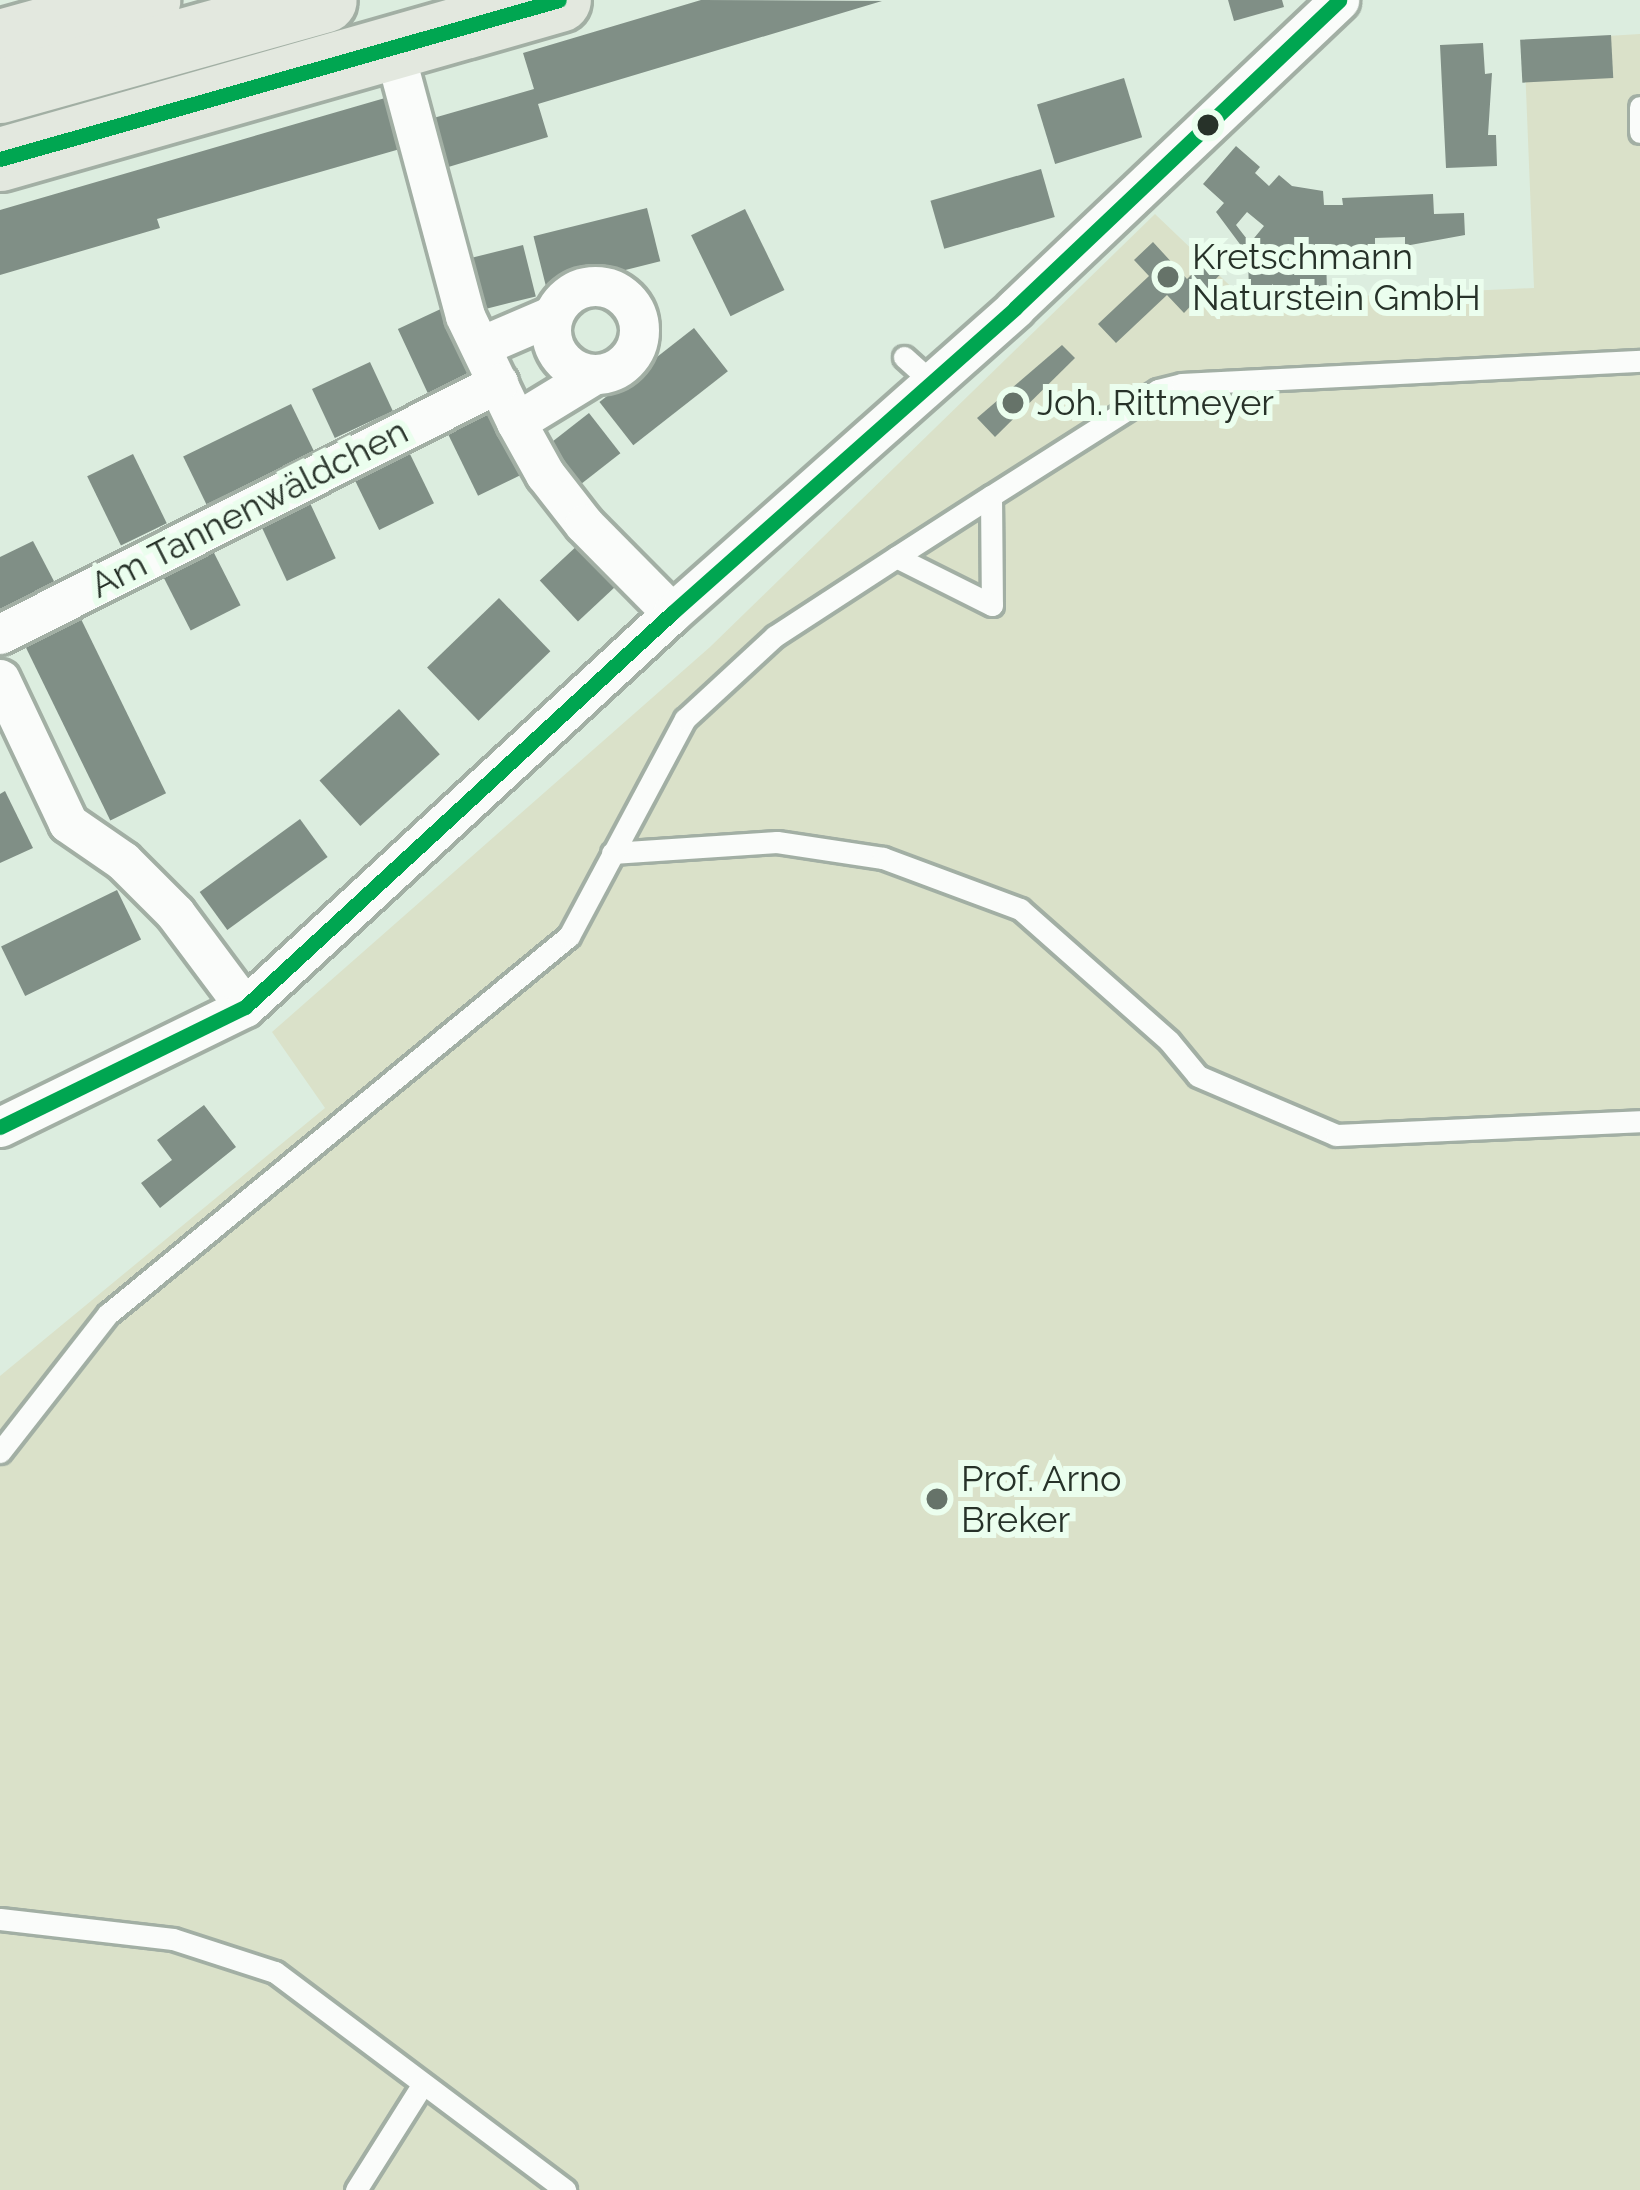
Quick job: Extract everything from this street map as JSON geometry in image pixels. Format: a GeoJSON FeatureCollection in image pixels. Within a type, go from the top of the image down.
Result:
{"type":"FeatureCollection","features":[{"type":"Feature","properties":{"kind":"main road"},"geometry":{"type":"LineString","coordinates":[[0,41],[148,0]]}},
{"type":"Feature","properties":{"kind":"main road"},"geometry":{"type":"LineString","coordinates":[[0,91],[326,0]]}},
{"type":"Feature","properties":{"kind":"main road"},"geometry":{"type":"LineString","coordinates":[[0,159],[559,0]]}},
{"type":"Feature","properties":{"kind":"street"},"geometry":{"type":"LineString","coordinates":[[0,1127],[244,1007],[672,613],[918,369],[1339,0]]}},
{"type":"Feature","properties":{"kind":"street"},"geometry":{"type":"LineString","coordinates":[[393,47],[465,316],[516,422],[544,473],[584,524],[672,613]]}},
{"type":"Feature","properties":{"kind":"street"},"geometry":{"type":"LineString","coordinates":[[481,346],[554,316],[578,289],[603,286],[624,296],[636,310],[640,332],[635,350],[618,368],[593,375],[516,422]]}},
{"type":"Feature","properties":{"kind":"street"},"geometry":{"type":"LineString","coordinates":[[554,316],[552,339],[560,357],[593,375]]}},
{"type":"Feature","properties":{"kind":"street","name":"Am Tannenwäldchen"},"geometry":{"type":"LineString","coordinates":[[0,634],[498,383]]}},
{"type":"Feature","properties":{"kind":"street"},"geometry":{"type":"LineString","coordinates":[[0,679],[68,823],[123,861],[175,913],[244,1007]]}},
{"type":"Feature","properties":{"kind":"lane"},"geometry":{"type":"LineString","coordinates":[[1640,106],[1640,132]]}},
{"type":"Feature","properties":{"kind":"lane"},"geometry":{"type":"LineString","coordinates":[[0,1452],[108,1314],[569,936],[685,719],[775,636],[1158,390],[1182,384],[1640,361]]}},
{"type":"Feature","properties":{"kind":"lane"},"geometry":{"type":"LineString","coordinates":[[896,557],[992,605],[991,496]]}},
{"type":"Feature","properties":{"kind":"lane"},"geometry":{"type":"LineString","coordinates":[[612,853],[777,842],[883,858],[1020,909],[1169,1041],[1198,1076],[1336,1135],[1640,1121]]}},
{"type":"Feature","properties":{"kind":"lane"},"geometry":{"type":"LineString","coordinates":[[0,1919],[173,1940],[274,1972],[565,2190]]}},
{"type":"Feature","properties":{"kind":"lane"},"geometry":{"type":"LineString","coordinates":[[356,2190],[422,2085]]}},
{"type":"Feature","properties":{"kind":"green space"},"geometry":{"type":"Polygon","coordinates":[[[1640,34],[1640,2190],[0,2190],[0,1376],[325,1108],[272,1032],[710,647],[1155,214],[1246,301],[1534,288],[1524,41],[1640,34]]]}},
{"type":"Feature","properties":{"kind":"building"},"geometry":{"type":"Polygon","coordinates":[[[701,0],[882,1],[538,104],[548,137],[445,168],[430,119],[534,89],[523,53],[701,0]]]}},
{"type":"Feature","properties":{"kind":"building"},"geometry":{"type":"Polygon","coordinates":[[[1228,0],[1282,0],[1284,7],[1234,21],[1228,0]]]}},
{"type":"Feature","properties":{"kind":"building"},"geometry":{"type":"Polygon","coordinates":[[[1611,35],[1613,78],[1522,83],[1520,40],[1611,35]]]}},
{"type":"Feature","properties":{"kind":"building"},"geometry":{"type":"Polygon","coordinates":[[[1483,43],[1485,74],[1492,73],[1488,135],[1496,135],[1497,166],[1446,168],[1440,45],[1483,43]]]}},
{"type":"Feature","properties":{"kind":"building"},"geometry":{"type":"Polygon","coordinates":[[[1124,78],[1142,137],[1055,164],[1037,105],[1124,78]]]}},
{"type":"Feature","properties":{"kind":"building"},"geometry":{"type":"Polygon","coordinates":[[[385,98],[400,149],[157,219],[160,228],[0,275],[0,210],[385,98]]]}},
{"type":"Feature","properties":{"kind":"building"},"geometry":{"type":"Polygon","coordinates":[[[1236,146],[1260,167],[1255,173],[1269,186],[1279,175],[1292,186],[1323,191],[1324,205],[1343,205],[1342,198],[1433,194],[1434,214],[1464,213],[1465,235],[1405,246],[1405,237],[1375,238],[1375,248],[1326,254],[1327,292],[1249,294],[1248,255],[1216,212],[1224,203],[1203,184],[1236,146]],[[1247,212],[1236,225],[1250,243],[1264,226],[1247,212]]]}},
{"type":"Feature","properties":{"kind":"building"},"geometry":{"type":"Polygon","coordinates":[[[1041,169],[1055,217],[944,249],[930,201],[1041,169]]]}},
{"type":"Feature","properties":{"kind":"building"},"geometry":{"type":"Polygon","coordinates":[[[647,208],[660,261],[547,290],[533,236],[647,208]]]}},
{"type":"Feature","properties":{"kind":"building"},"geometry":{"type":"Polygon","coordinates":[[[745,209],[784,290],[731,316],[691,235],[745,209]]]}},
{"type":"Feature","properties":{"kind":"building"},"geometry":{"type":"Polygon","coordinates":[[[1153,242],[1187,279],[1216,251],[1229,265],[1184,313],[1167,295],[1116,343],[1098,324],[1149,276],[1134,260],[1153,242]]]}},
{"type":"Feature","properties":{"kind":"building"},"geometry":{"type":"Polygon","coordinates":[[[523,245],[536,296],[475,312],[462,260],[523,245]]]}},
{"type":"Feature","properties":{"kind":"building"},"geometry":{"type":"Polygon","coordinates":[[[445,307],[478,377],[430,399],[398,329],[445,307]]]}},
{"type":"Feature","properties":{"kind":"building"},"geometry":{"type":"Polygon","coordinates":[[[694,328],[728,371],[633,445],[599,402],[694,328]]]}},
{"type":"Feature","properties":{"kind":"building","name":"Joh. Rittmeyer"},"geometry":{"type":"Polygon","coordinates":[[[1062,345],[1075,358],[995,437],[977,418],[1062,345]]]}},
{"type":"Feature","properties":{"kind":"building"},"geometry":{"type":"Polygon","coordinates":[[[370,362],[393,411],[335,438],[312,389],[370,362]]]}},
{"type":"Feature","properties":{"kind":"building"},"geometry":{"type":"Polygon","coordinates":[[[291,404],[314,452],[206,504],[183,457],[291,404]]]}},
{"type":"Feature","properties":{"kind":"building"},"geometry":{"type":"Polygon","coordinates":[[[491,406],[524,473],[478,496],[445,428],[491,406]]]}},
{"type":"Feature","properties":{"kind":"building"},"geometry":{"type":"Polygon","coordinates":[[[589,413],[620,453],[576,488],[545,447],[589,413]]]}},
{"type":"Feature","properties":{"kind":"building"},"geometry":{"type":"Polygon","coordinates":[[[409,452],[434,503],[379,530],[354,479],[409,452]]]}},
{"type":"Feature","properties":{"kind":"building"},"geometry":{"type":"Polygon","coordinates":[[[133,454],[167,523],[121,546],[87,476],[133,454]]]}},
{"type":"Feature","properties":{"kind":"building"},"geometry":{"type":"Polygon","coordinates":[[[310,503],[336,558],[287,581],[261,526],[310,503]]]}},
{"type":"Feature","properties":{"kind":"building"},"geometry":{"type":"Polygon","coordinates":[[[33,541],[56,585],[0,613],[0,557],[33,541]]]}},
{"type":"Feature","properties":{"kind":"building"},"geometry":{"type":"Polygon","coordinates":[[[580,543],[618,584],[578,621],[540,581],[580,543]]]}},
{"type":"Feature","properties":{"kind":"building"},"geometry":{"type":"Polygon","coordinates":[[[212,549],[241,605],[191,631],[162,574],[212,549]]]}},
{"type":"Feature","properties":{"kind":"building"},"geometry":{"type":"Polygon","coordinates":[[[499,598],[550,651],[478,721],[427,667],[499,598]]]}},
{"type":"Feature","properties":{"kind":"building"},"geometry":{"type":"Polygon","coordinates":[[[81,619],[166,793],[110,821],[25,646],[81,619]]]}},
{"type":"Feature","properties":{"kind":"building"},"geometry":{"type":"Polygon","coordinates":[[[399,709],[440,754],[360,826],[319,781],[399,709]]]}},
{"type":"Feature","properties":{"kind":"building"},"geometry":{"type":"Polygon","coordinates":[[[5,791],[33,848],[0,863],[0,794],[5,791]]]}},
{"type":"Feature","properties":{"kind":"building"},"geometry":{"type":"Polygon","coordinates":[[[300,819],[328,857],[227,930],[200,892],[300,819]]]}},
{"type":"Feature","properties":{"kind":"building"},"geometry":{"type":"Polygon","coordinates":[[[117,890],[141,939],[25,996],[1,947],[117,890]]]}},
{"type":"Feature","properties":{"kind":"building"},"geometry":{"type":"Polygon","coordinates":[[[204,1105],[236,1147],[160,1208],[141,1183],[172,1160],[157,1140],[204,1105]]]}},
{"type":"Feature","properties":{"kind":"transit line"},"geometry":{"type":"LineString","coordinates":[[0,159],[559,0]]}},
{"type":"Feature","properties":{"kind":"transit line"},"geometry":{"type":"LineString","coordinates":[[0,1127],[245,1007],[672,613],[1015,308],[1339,0]]}},
{"type":"Feature","properties":{"kind":"place","name":"Kretschmann Naturstein GmbH"},"geometry":{"type":"Point","coordinates":[1168,277]}},
{"type":"Feature","properties":{"kind":"place","name":"Joh. Rittmeyer"},"geometry":{"type":"Point","coordinates":[1013,403]}},
{"type":"Feature","properties":{"kind":"place","name":"Prof. Arno Breker"},"geometry":{"type":"Point","coordinates":[937,1499]}}]}
